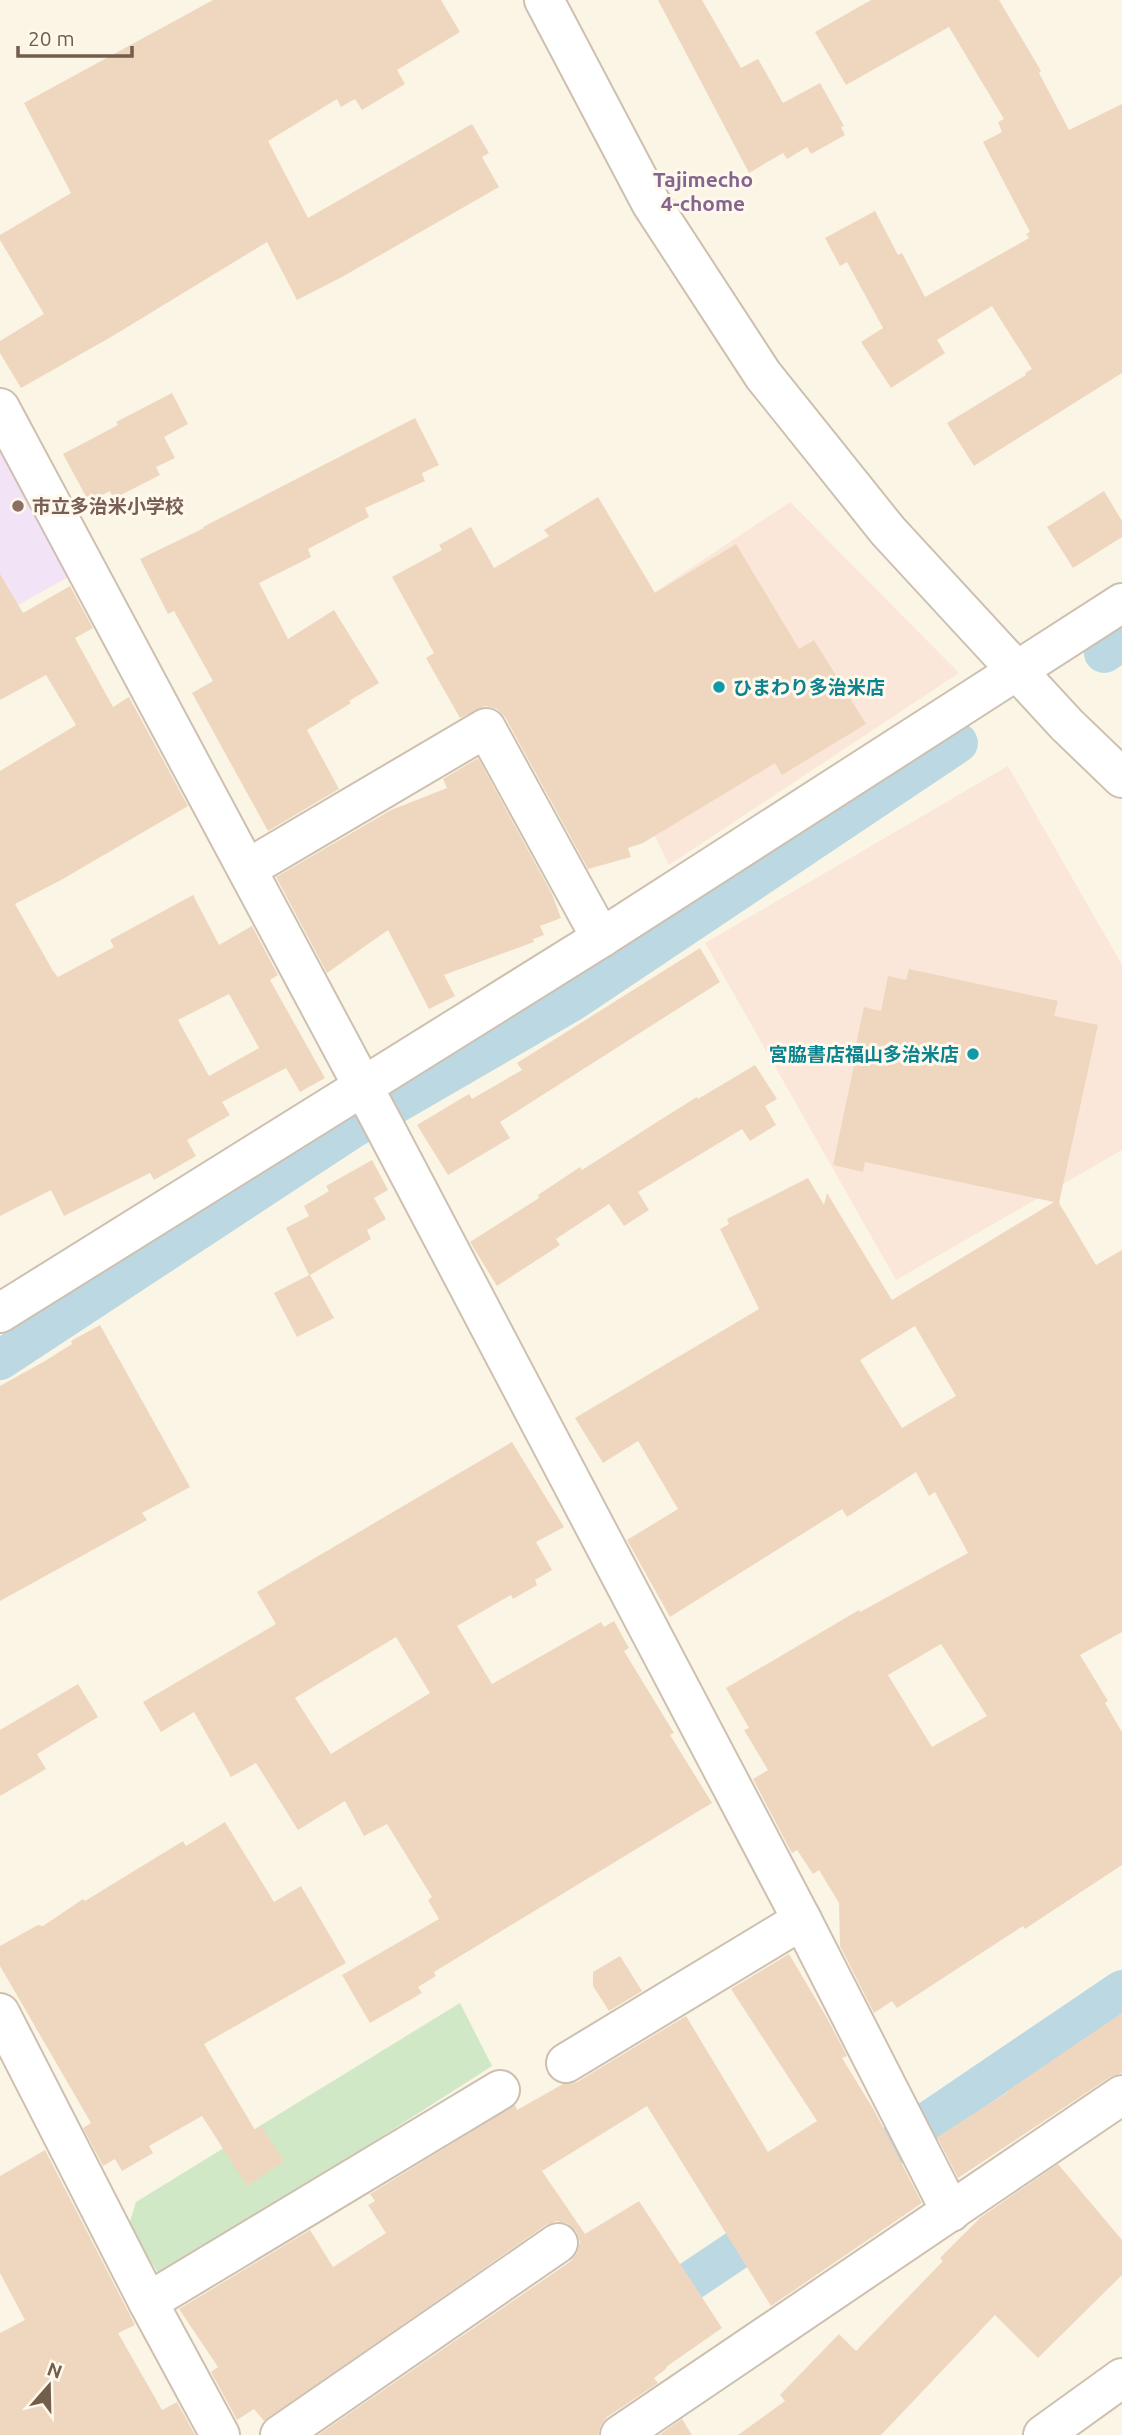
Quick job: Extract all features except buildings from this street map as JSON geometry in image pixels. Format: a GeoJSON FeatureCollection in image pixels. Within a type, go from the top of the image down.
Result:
{"type":"FeatureCollection","features":[{"type":"Feature","properties":{"kind":"street"},"geometry":{"type":"LineString","coordinates":[[544,0],[651,203],[763,375],[888,531],[1016,670],[1122,778]]}},
{"type":"Feature","properties":{"kind":"street"},"geometry":{"type":"LineString","coordinates":[[0,408],[371,1102],[802,1920],[951,2211]]}},
{"type":"Feature","properties":{"kind":"street"},"geometry":{"type":"LineString","coordinates":[[0,1313],[371,1102],[601,938],[1122,603]]}},
{"type":"Feature","properties":{"kind":"street"},"geometry":{"type":"LineString","coordinates":[[247,869],[486,728],[601,938]]}},
{"type":"Feature","properties":{"kind":"street"},"geometry":{"type":"LineString","coordinates":[[566,2063],[802,1920]]}},
{"type":"Feature","properties":{"kind":"street"},"geometry":{"type":"LineString","coordinates":[[0,2013],[148,2302],[220,2435]]}},
{"type":"Feature","properties":{"kind":"street"},"geometry":{"type":"LineString","coordinates":[[148,2302],[500,2090]]}},
{"type":"Feature","properties":{"kind":"street"},"geometry":{"type":"LineString","coordinates":[[620,2435],[1122,2095]]}},
{"type":"Feature","properties":{"kind":"street"},"geometry":{"type":"LineString","coordinates":[[280,2435],[558,2243]]}},
{"type":"Feature","properties":{"kind":"street"},"geometry":{"type":"LineString","coordinates":[[1043,2435],[1122,2378]]}},
{"type":"Feature","properties":{"kind":"shaded area","name":"市立多治米小学校"},"geometry":{"type":"Polygon","coordinates":[[[0,436],[70,576],[0,615],[0,436]]]}},
{"type":"Feature","properties":{"kind":"shaded area"},"geometry":{"type":"Polygon","coordinates":[[[790,502],[959,673],[669,865],[565,652],[790,502]]]}},
{"type":"Feature","properties":{"kind":"shaded area"},"geometry":{"type":"Polygon","coordinates":[[[1008,766],[1122,965],[1122,1150],[896,1280],[705,943],[1008,766]]]}},
{"type":"Feature","properties":{"kind":"green space"},"geometry":{"type":"Polygon","coordinates":[[[460,2003],[492,2066],[161,2278],[129,2225],[136,2202],[460,2003]]]}},
{"type":"Feature","properties":{"kind":"waterway"},"geometry":{"type":"LineString","coordinates":[[1104,653],[1122,641]]}},
{"type":"Feature","properties":{"kind":"waterway"},"geometry":{"type":"LineString","coordinates":[[0,1360],[350,1130],[571,1002],[958,743]]}},
{"type":"Feature","properties":{"kind":"waterway"},"geometry":{"type":"LineString","coordinates":[[846,2177],[1122,1990]]}},
{"type":"Feature","properties":{"kind":"waterway"},"geometry":{"type":"LineString","coordinates":[[646,2311],[783,2219]]}},
{"type":"Feature","properties":{"kind":"place","name":"市立多治米小学校"},"geometry":{"type":"Point","coordinates":[18,506]}},
{"type":"Feature","properties":{"kind":"place","name":"ひまわり多治米店"},"geometry":{"type":"Point","coordinates":[719,687]}},
{"type":"Feature","properties":{"kind":"place","name":"宮脇書店福山多治米店"},"geometry":{"type":"Point","coordinates":[973,1054]}},
{"type":"Feature","properties":{"kind":"district","name":"Tajimecho 4-chome"},"geometry":{"type":"Point","coordinates":[703,191]}}]}
